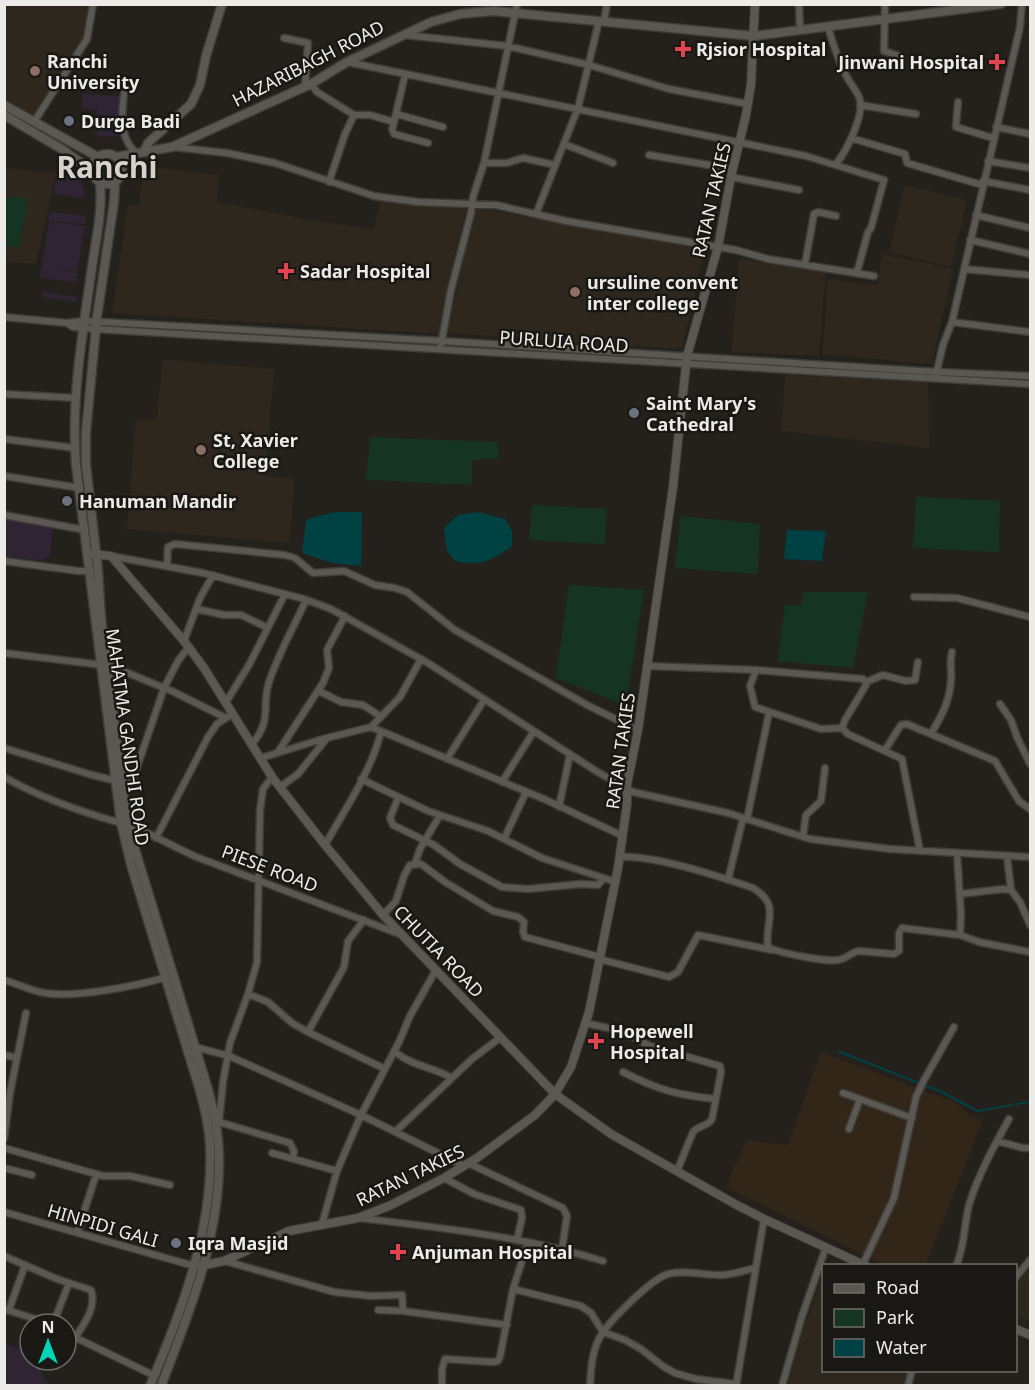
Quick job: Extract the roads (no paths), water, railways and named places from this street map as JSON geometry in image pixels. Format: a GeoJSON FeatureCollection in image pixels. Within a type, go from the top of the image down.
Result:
{"type":"FeatureCollection","features":[{"type":"Feature","properties":{"kind":"main road"},"geometry":{"type":"LineString","coordinates":[[4,116],[60,148],[92,170],[100,183],[115,183],[123,170],[148,143],[191,104],[200,85],[206,56],[222,4]]}},
{"type":"Feature","properties":{"kind":"main road","name":"HAZARIBAGH ROAD"},"geometry":{"type":"LineString","coordinates":[[116,157],[172,147],[308,85],[402,34],[431,22],[460,14],[516,9],[601,21],[754,36],[1001,4]]}},
{"type":"Feature","properties":{"kind":"main road"},"geometry":{"type":"LineString","coordinates":[[4,105],[98,158]]}},
{"type":"Feature","properties":{"kind":"main road"},"geometry":{"type":"LineString","coordinates":[[92,170],[95,161],[107,154],[116,157],[123,170]]}},
{"type":"Feature","properties":{"kind":"main road","name":"MAHATMA GANDHI ROAD"},"geometry":{"type":"LineString","coordinates":[[100,183],[99,222],[83,325],[76,398],[75,448],[85,530],[92,554],[90,571],[131,865],[167,977],[205,1108],[210,1144],[209,1186],[198,1266],[150,1386]]}},
{"type":"Feature","properties":{"kind":"main road","name":"MAHATMA GANDHI ROAD"},"geometry":{"type":"LineString","coordinates":[[103,664],[92,554],[86,449],[89,387],[115,183]]}},
{"type":"Feature","properties":{"kind":"main road","name":"MAHATMA GANDHI ROAD"},"geometry":{"type":"LineString","coordinates":[[118,781],[123,798],[124,823],[218,1124],[219,1161],[215,1207],[184,1325],[161,1386]]}},
{"type":"Feature","properties":{"kind":"street"},"geometry":{"type":"LineString","coordinates":[[34,123],[87,39],[93,4]]}},
{"type":"Feature","properties":{"kind":"street"},"geometry":{"type":"LineString","coordinates":[[458,4],[460,14]]}},
{"type":"Feature","properties":{"kind":"street"},"geometry":{"type":"LineString","coordinates":[[536,214],[578,108],[607,4]]}},
{"type":"Feature","properties":{"kind":"street","name":"RATAN TAKIES"},"geometry":{"type":"LineString","coordinates":[[198,1266],[224,1261],[289,1231],[358,1218],[389,1206],[444,1178],[525,1124],[555,1094],[571,1067],[585,1023],[616,882],[627,788],[638,730],[673,487],[686,360],[718,248],[752,84],[755,4]]}},
{"type":"Feature","properties":{"kind":"street"},"geometry":{"type":"LineString","coordinates":[[799,4],[800,30]]}},
{"type":"Feature","properties":{"kind":"street"},"geometry":{"type":"LineString","coordinates":[[885,4],[884,51],[899,56]]}},
{"type":"Feature","properties":{"kind":"street"},"geometry":{"type":"LineString","coordinates":[[936,375],[943,345],[952,322],[982,183],[1020,27],[1022,4]]}},
{"type":"Feature","properties":{"kind":"street"},"geometry":{"type":"LineString","coordinates":[[441,345],[451,290],[484,163],[516,9]]}},
{"type":"Feature","properties":{"kind":"street"},"geometry":{"type":"LineString","coordinates":[[828,27],[841,64],[859,97],[860,105],[858,120],[851,138],[836,164]]}},
{"type":"Feature","properties":{"kind":"street"},"geometry":{"type":"LineString","coordinates":[[402,34],[507,46],[589,65],[669,89],[748,104]]}},
{"type":"Feature","properties":{"kind":"street"},"geometry":{"type":"LineString","coordinates":[[284,38],[308,43],[308,85],[317,92],[354,115],[370,115],[394,122]]}},
{"type":"Feature","properties":{"kind":"street"},"geometry":{"type":"LineString","coordinates":[[347,62],[806,156],[884,180],[871,228],[855,273]]}},
{"type":"Feature","properties":{"kind":"street"},"geometry":{"type":"LineString","coordinates":[[405,75],[392,129],[394,134],[428,143]]}},
{"type":"Feature","properties":{"kind":"street"},"geometry":{"type":"LineString","coordinates":[[126,82],[123,125],[129,148],[138,154]]}},
{"type":"Feature","properties":{"kind":"street"},"geometry":{"type":"LineString","coordinates":[[958,102],[956,127],[993,138]]}},
{"type":"Feature","properties":{"kind":"street"},"geometry":{"type":"LineString","coordinates":[[860,105],[916,114]]}},
{"type":"Feature","properties":{"kind":"street"},"geometry":{"type":"LineString","coordinates":[[396,114],[443,128]]}},
{"type":"Feature","properties":{"kind":"street"},"geometry":{"type":"LineString","coordinates":[[329,182],[354,115]]}},
{"type":"Feature","properties":{"kind":"street"},"geometry":{"type":"LineString","coordinates":[[996,127],[1030,134]]}},
{"type":"Feature","properties":{"kind":"street"},"geometry":{"type":"LineString","coordinates":[[851,138],[905,154],[907,163],[982,183],[1030,190]]}},
{"type":"Feature","properties":{"kind":"street"},"geometry":{"type":"LineString","coordinates":[[564,144],[613,163]]}},
{"type":"Feature","properties":{"kind":"street"},"geometry":{"type":"LineString","coordinates":[[172,147],[227,153],[275,163],[374,196],[418,202],[496,205],[768,259],[874,276]]}},
{"type":"Feature","properties":{"kind":"street"},"geometry":{"type":"LineString","coordinates":[[649,155],[799,190]]}},
{"type":"Feature","properties":{"kind":"street"},"geometry":{"type":"LineString","coordinates":[[484,163],[507,163],[523,158],[555,165]]}},
{"type":"Feature","properties":{"kind":"street"},"geometry":{"type":"LineString","coordinates":[[988,161],[1030,168]]}},
{"type":"Feature","properties":{"kind":"street"},"geometry":{"type":"LineString","coordinates":[[805,264],[814,214],[818,212],[836,216]]}},
{"type":"Feature","properties":{"kind":"street"},"geometry":{"type":"LineString","coordinates":[[976,215],[1030,228]]}},
{"type":"Feature","properties":{"kind":"street"},"geometry":{"type":"LineString","coordinates":[[970,240],[1030,254]]}},
{"type":"Feature","properties":{"kind":"street"},"geometry":{"type":"LineString","coordinates":[[964,269],[1030,274]]}},
{"type":"Feature","properties":{"kind":"street","name":"PURLUIA ROAD"},"geometry":{"type":"LineString","coordinates":[[4,317],[67,323],[73,327],[83,325],[441,345],[936,375],[1030,384]]}},
{"type":"Feature","properties":{"kind":"street"},"geometry":{"type":"LineString","coordinates":[[952,322],[1030,332]]}},
{"type":"Feature","properties":{"kind":"street","name":"PURLUIA ROAD"},"geometry":{"type":"LineString","coordinates":[[936,375],[1030,376]]}},
{"type":"Feature","properties":{"kind":"street"},"geometry":{"type":"LineString","coordinates":[[4,394],[76,398]]}},
{"type":"Feature","properties":{"kind":"street"},"geometry":{"type":"LineString","coordinates":[[4,439],[75,448]]}},
{"type":"Feature","properties":{"kind":"street"},"geometry":{"type":"LineString","coordinates":[[4,476],[80,488]]}},
{"type":"Feature","properties":{"kind":"street"},"geometry":{"type":"LineString","coordinates":[[4,515],[85,530]]}},
{"type":"Feature","properties":{"kind":"street"},"geometry":{"type":"LineString","coordinates":[[167,566],[168,547],[175,544],[285,555],[295,558],[313,573],[344,571],[375,585],[403,590],[455,630],[599,712],[638,730]]}},
{"type":"Feature","properties":{"kind":"street"},"geometry":{"type":"LineString","coordinates":[[92,554],[213,575],[331,609],[421,659],[633,792],[745,818],[810,839],[890,849],[1030,857]]}},
{"type":"Feature","properties":{"kind":"street","name":"CHUTIA ROAD"},"geometry":{"type":"LineString","coordinates":[[111,556],[186,645],[226,702],[230,716],[252,744],[280,788],[383,915],[555,1094],[611,1134],[677,1171],[764,1219],[863,1264]]}},
{"type":"Feature","properties":{"kind":"street"},"geometry":{"type":"LineString","coordinates":[[4,561],[90,571]]}},
{"type":"Feature","properties":{"kind":"street"},"geometry":{"type":"LineString","coordinates":[[123,798],[134,776],[164,688],[186,645],[203,592],[213,575]]}},
{"type":"Feature","properties":{"kind":"street"},"geometry":{"type":"LineString","coordinates":[[226,702],[285,594]]}},
{"type":"Feature","properties":{"kind":"street"},"geometry":{"type":"LineString","coordinates":[[914,597],[957,598],[1030,617]]}},
{"type":"Feature","properties":{"kind":"street"},"geometry":{"type":"LineString","coordinates":[[252,744],[260,733],[266,717],[269,681],[306,600]]}},
{"type":"Feature","properties":{"kind":"street"},"geometry":{"type":"LineString","coordinates":[[197,609],[224,615],[241,615],[268,628]]}},
{"type":"Feature","properties":{"kind":"street"},"geometry":{"type":"LineString","coordinates":[[278,753],[319,691],[330,668],[327,650],[345,616]]}},
{"type":"Feature","properties":{"kind":"street"},"geometry":{"type":"LineString","coordinates":[[931,734],[946,703],[951,679],[949,666],[952,652]]}},
{"type":"Feature","properties":{"kind":"street"},"geometry":{"type":"LineString","coordinates":[[4,653],[103,664],[230,716]]}},
{"type":"Feature","properties":{"kind":"street"},"geometry":{"type":"LineString","coordinates":[[261,758],[371,727],[400,697],[421,659]]}},
{"type":"Feature","properties":{"kind":"street"},"geometry":{"type":"LineString","coordinates":[[866,682],[883,675],[906,681],[915,680],[918,662]]}},
{"type":"Feature","properties":{"kind":"street"},"geometry":{"type":"LineString","coordinates":[[647,666],[756,670],[850,677],[863,679],[866,682]]}},
{"type":"Feature","properties":{"kind":"street"},"geometry":{"type":"LineString","coordinates":[[756,670],[750,686],[752,703],[755,707],[821,729],[842,728],[848,734],[902,759],[920,851]]}},
{"type":"Feature","properties":{"kind":"street"},"geometry":{"type":"LineString","coordinates":[[842,728],[864,690],[866,682]]}},
{"type":"Feature","properties":{"kind":"street"},"geometry":{"type":"LineString","coordinates":[[319,691],[341,702],[363,705],[380,716]]}},
{"type":"Feature","properties":{"kind":"street"},"geometry":{"type":"LineString","coordinates":[[447,759],[484,700]]}},
{"type":"Feature","properties":{"kind":"street"},"geometry":{"type":"LineString","coordinates":[[1000,704],[1011,720],[1030,764]]}},
{"type":"Feature","properties":{"kind":"street"},"geometry":{"type":"LineString","coordinates":[[728,880],[745,818],[769,712]]}},
{"type":"Feature","properties":{"kind":"street"},"geometry":{"type":"LineString","coordinates":[[156,838],[208,737],[214,728],[230,716]]}},
{"type":"Feature","properties":{"kind":"street"},"geometry":{"type":"LineString","coordinates":[[885,750],[896,730],[903,723],[993,759],[1019,801],[1030,809]]}},
{"type":"Feature","properties":{"kind":"street"},"geometry":{"type":"LineString","coordinates":[[371,727],[526,792],[623,836]]}},
{"type":"Feature","properties":{"kind":"street"},"geometry":{"type":"LineString","coordinates":[[502,782],[534,731]]}},
{"type":"Feature","properties":{"kind":"street"},"geometry":{"type":"LineString","coordinates":[[325,844],[374,753],[381,732]]}},
{"type":"Feature","properties":{"kind":"street"},"geometry":{"type":"LineString","coordinates":[[280,788],[298,774],[328,738]]}},
{"type":"Feature","properties":{"kind":"street"},"geometry":{"type":"LineString","coordinates":[[4,748],[118,781]]}},
{"type":"Feature","properties":{"kind":"street"},"geometry":{"type":"LineString","coordinates":[[1027,756],[1030,749]]}},
{"type":"Feature","properties":{"kind":"street"},"geometry":{"type":"LineString","coordinates":[[559,807],[570,754]]}},
{"type":"Feature","properties":{"kind":"street"},"geometry":{"type":"LineString","coordinates":[[803,836],[806,815],[821,801],[825,768]]}},
{"type":"Feature","properties":{"kind":"street","name":"PIESE ROAD"},"geometry":{"type":"LineString","coordinates":[[4,777],[41,796],[124,823],[194,856],[405,936]]}},
{"type":"Feature","properties":{"kind":"street"},"geometry":{"type":"LineString","coordinates":[[272,777],[263,789],[261,797],[257,962],[230,1043],[218,1124],[290,1143],[294,1151],[293,1159]]}},
{"type":"Feature","properties":{"kind":"street"},"geometry":{"type":"LineString","coordinates":[[361,779],[398,798],[440,815],[476,826],[542,858],[616,882]]}},
{"type":"Feature","properties":{"kind":"street"},"geometry":{"type":"LineString","coordinates":[[504,839],[526,792]]}},
{"type":"Feature","properties":{"kind":"street"},"geometry":{"type":"LineString","coordinates":[[398,798],[390,818],[393,825],[425,840],[460,864],[502,887],[528,890],[595,885],[603,879]]}},
{"type":"Feature","properties":{"kind":"street"},"geometry":{"type":"LineString","coordinates":[[383,915],[396,901],[407,869],[415,863],[440,815]]}},
{"type":"Feature","properties":{"kind":"street"},"geometry":{"type":"LineString","coordinates":[[957,853],[960,935]]}},
{"type":"Feature","properties":{"kind":"street"},"geometry":{"type":"LineString","coordinates":[[1007,856],[1011,890],[1020,902],[1030,925]]}},
{"type":"Feature","properties":{"kind":"street"},"geometry":{"type":"LineString","coordinates":[[619,857],[639,857],[753,888],[766,898],[771,914],[768,947],[773,950]]}},
{"type":"Feature","properties":{"kind":"street"},"geometry":{"type":"LineString","coordinates":[[415,863],[421,864],[445,882],[493,911],[521,918],[524,922],[525,937],[669,977],[678,972],[698,935],[830,961],[841,960],[854,951],[898,953],[899,933],[902,928],[960,935],[979,942],[1030,952]]}},
{"type":"Feature","properties":{"kind":"street"},"geometry":{"type":"LineString","coordinates":[[960,894],[1011,890]]}},
{"type":"Feature","properties":{"kind":"street"},"geometry":{"type":"LineString","coordinates":[[308,1032],[344,967],[348,941],[363,920]]}},
{"type":"Feature","properties":{"kind":"street"},"geometry":{"type":"LineString","coordinates":[[322,1224],[337,1171],[361,1115],[410,1016],[436,970]]}},
{"type":"Feature","properties":{"kind":"street"},"geometry":{"type":"LineString","coordinates":[[4,980],[36,991],[60,994],[126,987],[167,977]]}},
{"type":"Feature","properties":{"kind":"street"},"geometry":{"type":"LineString","coordinates":[[248,994],[268,1002],[286,1018],[308,1032],[385,1069]]}},
{"type":"Feature","properties":{"kind":"street"},"geometry":{"type":"LineString","coordinates":[[4,1139],[7,1093],[26,1013]]}},
{"type":"Feature","properties":{"kind":"street"},"geometry":{"type":"LineString","coordinates":[[585,1023],[622,1031],[650,1046],[716,1064],[721,1069],[710,1122],[696,1128],[693,1132],[677,1171]]}},
{"type":"Feature","properties":{"kind":"street"},"geometry":{"type":"LineString","coordinates":[[865,1264],[894,1198],[916,1097],[954,1027]]}},
{"type":"Feature","properties":{"kind":"street"},"geometry":{"type":"LineString","coordinates":[[395,1132],[440,1092],[452,1078],[501,1037]]}},
{"type":"Feature","properties":{"kind":"street"},"geometry":{"type":"LineString","coordinates":[[195,1047],[229,1056],[563,1208],[567,1216],[562,1249]]}},
{"type":"Feature","properties":{"kind":"street"},"geometry":{"type":"LineString","coordinates":[[394,1051],[408,1061],[434,1069],[452,1078]]}},
{"type":"Feature","properties":{"kind":"street"},"geometry":{"type":"LineString","coordinates":[[4,1055],[17,1058]]}},
{"type":"Feature","properties":{"kind":"street"},"geometry":{"type":"LineString","coordinates":[[623,1072],[650,1086],[668,1092],[716,1099]]}},
{"type":"Feature","properties":{"kind":"street"},"geometry":{"type":"LineString","coordinates":[[843,1093],[912,1118]]}},
{"type":"Feature","properties":{"kind":"street"},"geometry":{"type":"LineString","coordinates":[[849,1129],[860,1099]]}},
{"type":"Feature","properties":{"kind":"street"},"geometry":{"type":"LineString","coordinates":[[957,1264],[962,1252],[971,1198],[1010,1119]]}},
{"type":"Feature","properties":{"kind":"street"},"geometry":{"type":"LineString","coordinates":[[997,1142],[1030,1148]]}},
{"type":"Feature","properties":{"kind":"street"},"geometry":{"type":"LineString","coordinates":[[4,1148],[96,1175],[130,1176],[170,1185]]}},
{"type":"Feature","properties":{"kind":"street"},"geometry":{"type":"LineString","coordinates":[[272,1154],[337,1171]]}},
{"type":"Feature","properties":{"kind":"street"},"geometry":{"type":"LineString","coordinates":[[4,1168],[32,1175]]}},
{"type":"Feature","properties":{"kind":"street"},"geometry":{"type":"LineString","coordinates":[[77,1233],[96,1175]]}},
{"type":"Feature","properties":{"kind":"street"},"geometry":{"type":"LineString","coordinates":[[444,1178],[474,1194],[520,1210],[522,1218],[517,1240]]}},
{"type":"Feature","properties":{"kind":"street","name":"HINPIDI GALI"},"geometry":{"type":"LineString","coordinates":[[4,1212],[198,1266]]}},
{"type":"Feature","properties":{"kind":"street"},"geometry":{"type":"LineString","coordinates":[[358,1218],[474,1232],[562,1249],[603,1262]]}},
{"type":"Feature","properties":{"kind":"street"},"geometry":{"type":"LineString","coordinates":[[513,1289],[581,1306],[591,1313],[603,1332],[641,1348],[675,1373],[736,1385],[764,1219]]}},
{"type":"Feature","properties":{"kind":"street"},"geometry":{"type":"LineString","coordinates":[[442,1386],[442,1369],[445,1359],[498,1361],[502,1353],[513,1289],[528,1242]]}},
{"type":"Feature","properties":{"kind":"street"},"geometry":{"type":"LineString","coordinates":[[782,1386],[802,1316],[826,1247]]}},
{"type":"Feature","properties":{"kind":"street"},"geometry":{"type":"LineString","coordinates":[[4,1256],[69,1283],[86,1287],[93,1293],[88,1316],[78,1333]]}},
{"type":"Feature","properties":{"kind":"street"},"geometry":{"type":"LineString","coordinates":[[1017,1276],[1030,1260]]}},
{"type":"Feature","properties":{"kind":"street"},"geometry":{"type":"LineString","coordinates":[[224,1261],[334,1292],[371,1296],[402,1295],[403,1311]]}},
{"type":"Feature","properties":{"kind":"street"},"geometry":{"type":"LineString","coordinates":[[7,1310],[25,1265]]}},
{"type":"Feature","properties":{"kind":"street"},"geometry":{"type":"LineString","coordinates":[[590,1386],[591,1362],[603,1332],[657,1279],[668,1274],[723,1275],[754,1268]]}},
{"type":"Feature","properties":{"kind":"street"},"geometry":{"type":"LineString","coordinates":[[57,1312],[69,1283]]}},
{"type":"Feature","properties":{"kind":"street"},"geometry":{"type":"LineString","coordinates":[[378,1310],[403,1311],[507,1325]]}},
{"type":"Feature","properties":{"kind":"street"},"geometry":{"type":"LineString","coordinates":[[78,1339],[154,1376]]}},
{"type":"Feature","properties":{"kind":"water"},"geometry":{"type":"Polygon","coordinates":[[[337,512],[362,512],[361,566],[332,563],[302,553],[306,520],[337,512]]]}},
{"type":"Feature","properties":{"kind":"water"},"geometry":{"type":"Polygon","coordinates":[[[478,512],[505,519],[512,531],[512,546],[486,561],[472,563],[455,561],[447,551],[444,528],[458,515],[478,512]]]}},
{"type":"Feature","properties":{"kind":"water"},"geometry":{"type":"Polygon","coordinates":[[[787,530],[826,531],[822,561],[784,559],[787,530]]]}},
{"type":"Feature","properties":{"kind":"waterway"},"geometry":{"type":"LineString","coordinates":[[840,1052],[919,1083]]}},
{"type":"Feature","properties":{"kind":"waterway"},"geometry":{"type":"LineString","coordinates":[[923,1085],[940,1091],[977,1111],[1012,1105]]}},
{"type":"Feature","properties":{"kind":"waterway"},"geometry":{"type":"LineString","coordinates":[[1016,1104],[1030,1102]]}},
{"type":"Feature","properties":{"kind":"place","name":"Rjsior Hospital"},"geometry":{"type":"Point","coordinates":[683,49]}},
{"type":"Feature","properties":{"kind":"place","name":"Jinwani Hospital"},"geometry":{"type":"Point","coordinates":[997,62]}},
{"type":"Feature","properties":{"kind":"place","name":"Ranchi University"},"geometry":{"type":"Point","coordinates":[35,71]}},
{"type":"Feature","properties":{"kind":"place","name":"Durga Badi"},"geometry":{"type":"Point","coordinates":[69,121]}},
{"type":"Feature","properties":{"kind":"place","name":"Sadar Hospital"},"geometry":{"type":"Point","coordinates":[286,271]}},
{"type":"Feature","properties":{"kind":"place","name":"ursuline convent inter college"},"geometry":{"type":"Point","coordinates":[575,292]}},
{"type":"Feature","properties":{"kind":"place","name":"Saint Mary's Cathedral"},"geometry":{"type":"Point","coordinates":[634,413]}},
{"type":"Feature","properties":{"kind":"place","name":"St, Xavier College"},"geometry":{"type":"Point","coordinates":[201,450]}},
{"type":"Feature","properties":{"kind":"place","name":"Hanuman Mandir"},"geometry":{"type":"Point","coordinates":[67,501]}},
{"type":"Feature","properties":{"kind":"place","name":"Hopewell Hospital"},"geometry":{"type":"Point","coordinates":[596,1041]}},
{"type":"Feature","properties":{"kind":"place","name":"Iqra Masjid"},"geometry":{"type":"Point","coordinates":[176,1243]}},
{"type":"Feature","properties":{"kind":"place","name":"Anjuman Hospital"},"geometry":{"type":"Point","coordinates":[398,1252]}},
{"type":"Feature","properties":{"kind":"district","name":"Ranchi"},"geometry":{"type":"Point","coordinates":[107,166]}}]}
